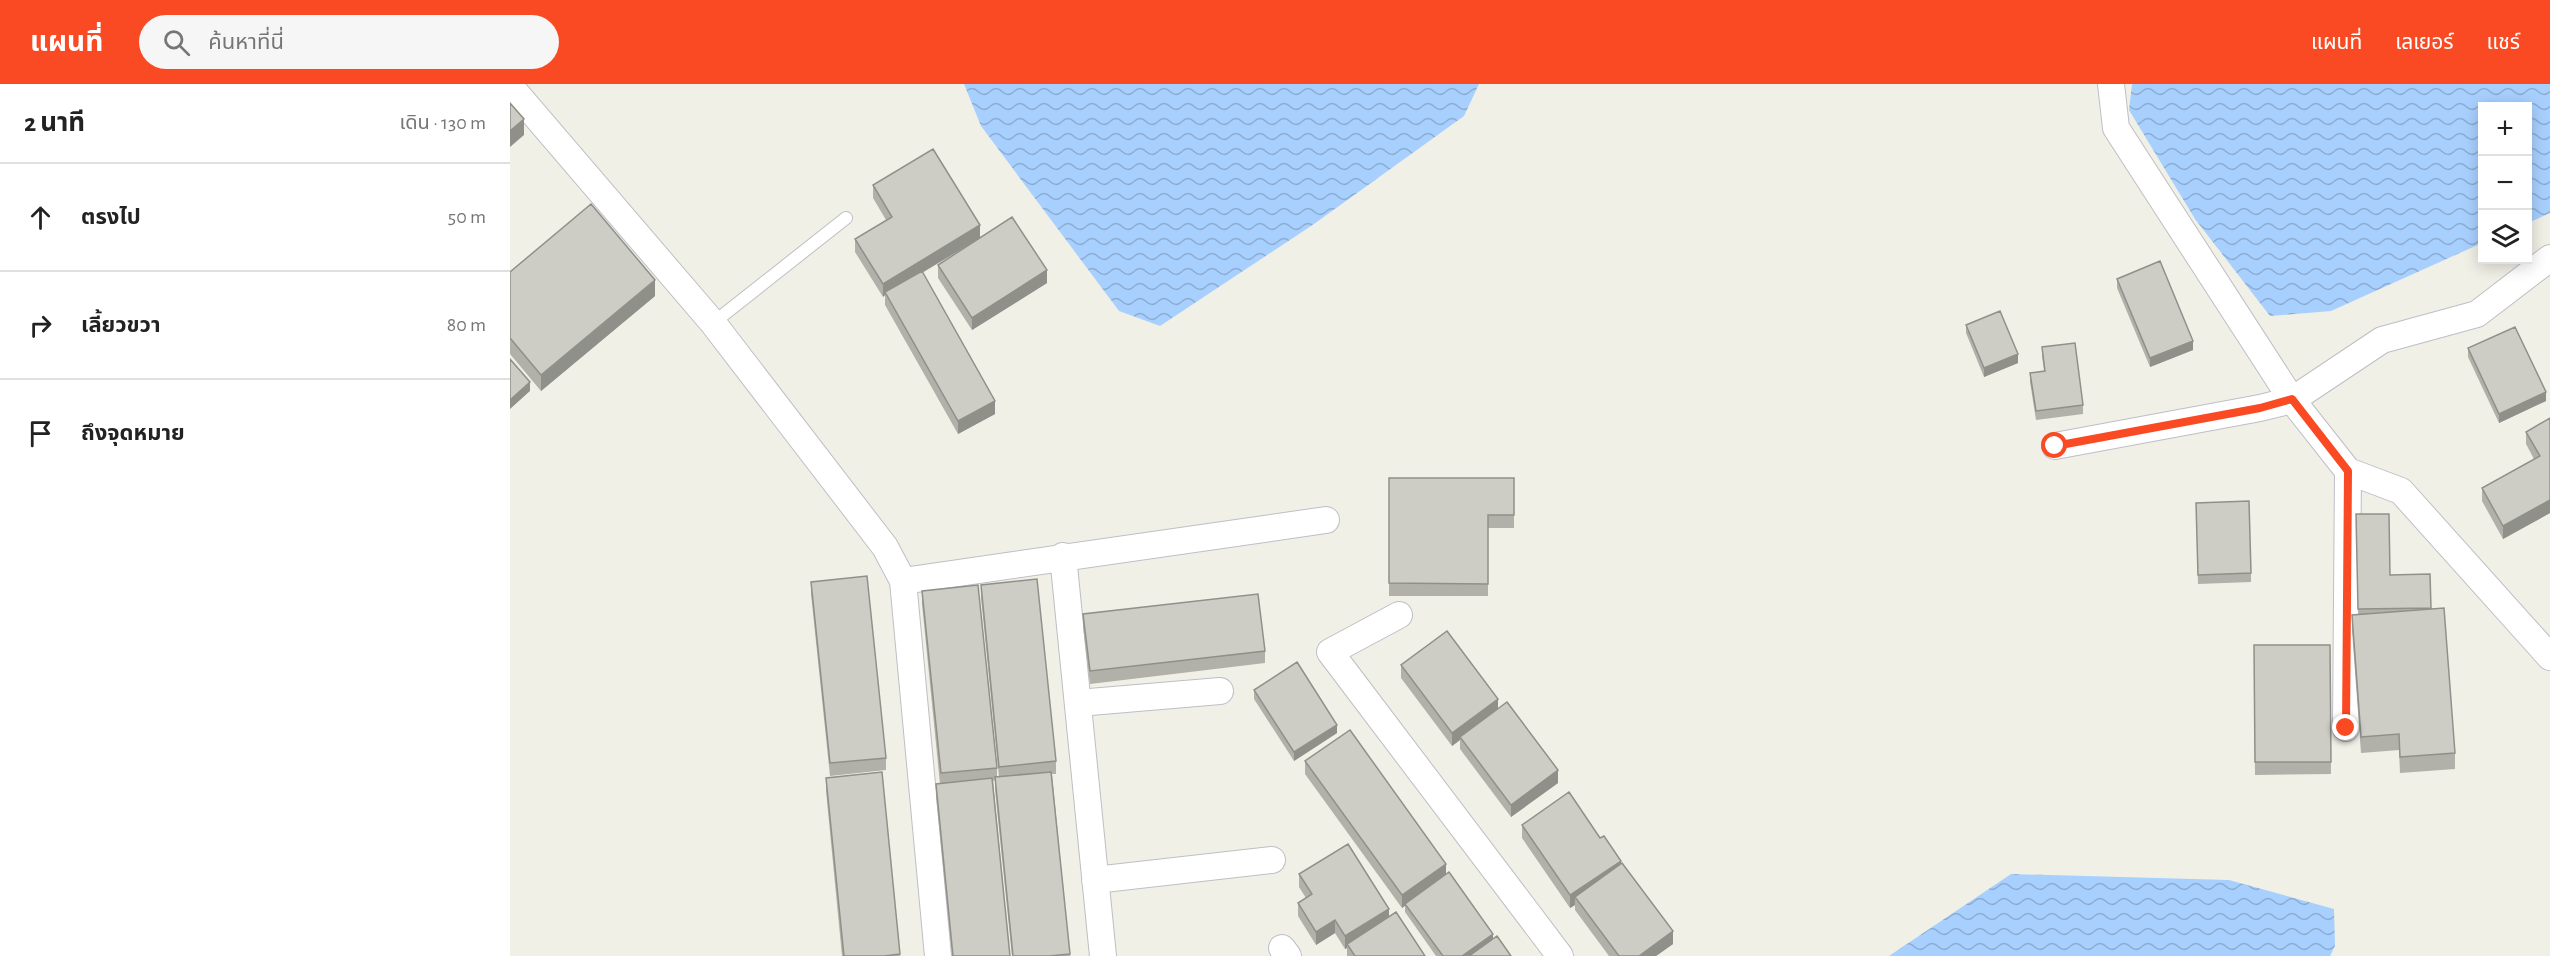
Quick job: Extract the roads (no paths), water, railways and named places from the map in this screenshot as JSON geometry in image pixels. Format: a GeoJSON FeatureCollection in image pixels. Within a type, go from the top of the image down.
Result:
{"type":"FeatureCollection","features":[{"type":"Feature","properties":{"kind":"street"},"geometry":{"type":"LineString","coordinates":[[2110,84],[2115,128],[2292,399],[2348,471],[2402,491],[2550,657]]}},
{"type":"Feature","properties":{"kind":"street"},"geometry":{"type":"LineString","coordinates":[[510,86],[713,323],[885,547],[903,581],[938,956]]}},
{"type":"Feature","properties":{"kind":"street"},"geometry":{"type":"LineString","coordinates":[[2055,446],[2260,408],[2292,399],[2382,340],[2477,314],[2550,258]]}},
{"type":"Feature","properties":{"kind":"street"},"geometry":{"type":"LineString","coordinates":[[2346,728],[2348,471]]}},
{"type":"Feature","properties":{"kind":"street"},"geometry":{"type":"LineString","coordinates":[[903,581],[1063,556],[1326,520]]}},
{"type":"Feature","properties":{"kind":"street"},"geometry":{"type":"LineString","coordinates":[[1063,556],[1103,956]]}},
{"type":"Feature","properties":{"kind":"street"},"geometry":{"type":"LineString","coordinates":[[1399,615],[1330,652],[1560,956]]}},
{"type":"Feature","properties":{"kind":"street"},"geometry":{"type":"LineString","coordinates":[[1078,703],[1220,691]]}},
{"type":"Feature","properties":{"kind":"street"},"geometry":{"type":"LineString","coordinates":[[1095,880],[1272,860]]}},
{"type":"Feature","properties":{"kind":"lane"},"geometry":{"type":"LineString","coordinates":[[713,323],[846,218]]}},
{"type":"Feature","properties":{"kind":"water"},"geometry":{"type":"Polygon","coordinates":[[[964,84],[1479,84],[1464,116],[1314,224],[1160,326],[1119,311],[981,126],[964,84]]]}},
{"type":"Feature","properties":{"kind":"water"},"geometry":{"type":"Polygon","coordinates":[[[2132,84],[2550,84],[2550,213],[2532,221],[2532,102],[2478,102],[2478,245],[2331,311],[2270,316],[2195,219],[2129,110],[2132,84]]]}},
{"type":"Feature","properties":{"kind":"water"},"geometry":{"type":"Polygon","coordinates":[[[2011,874],[2229,880],[2334,909],[2335,946],[2330,956],[1889,956],[2011,874]]]}}]}
